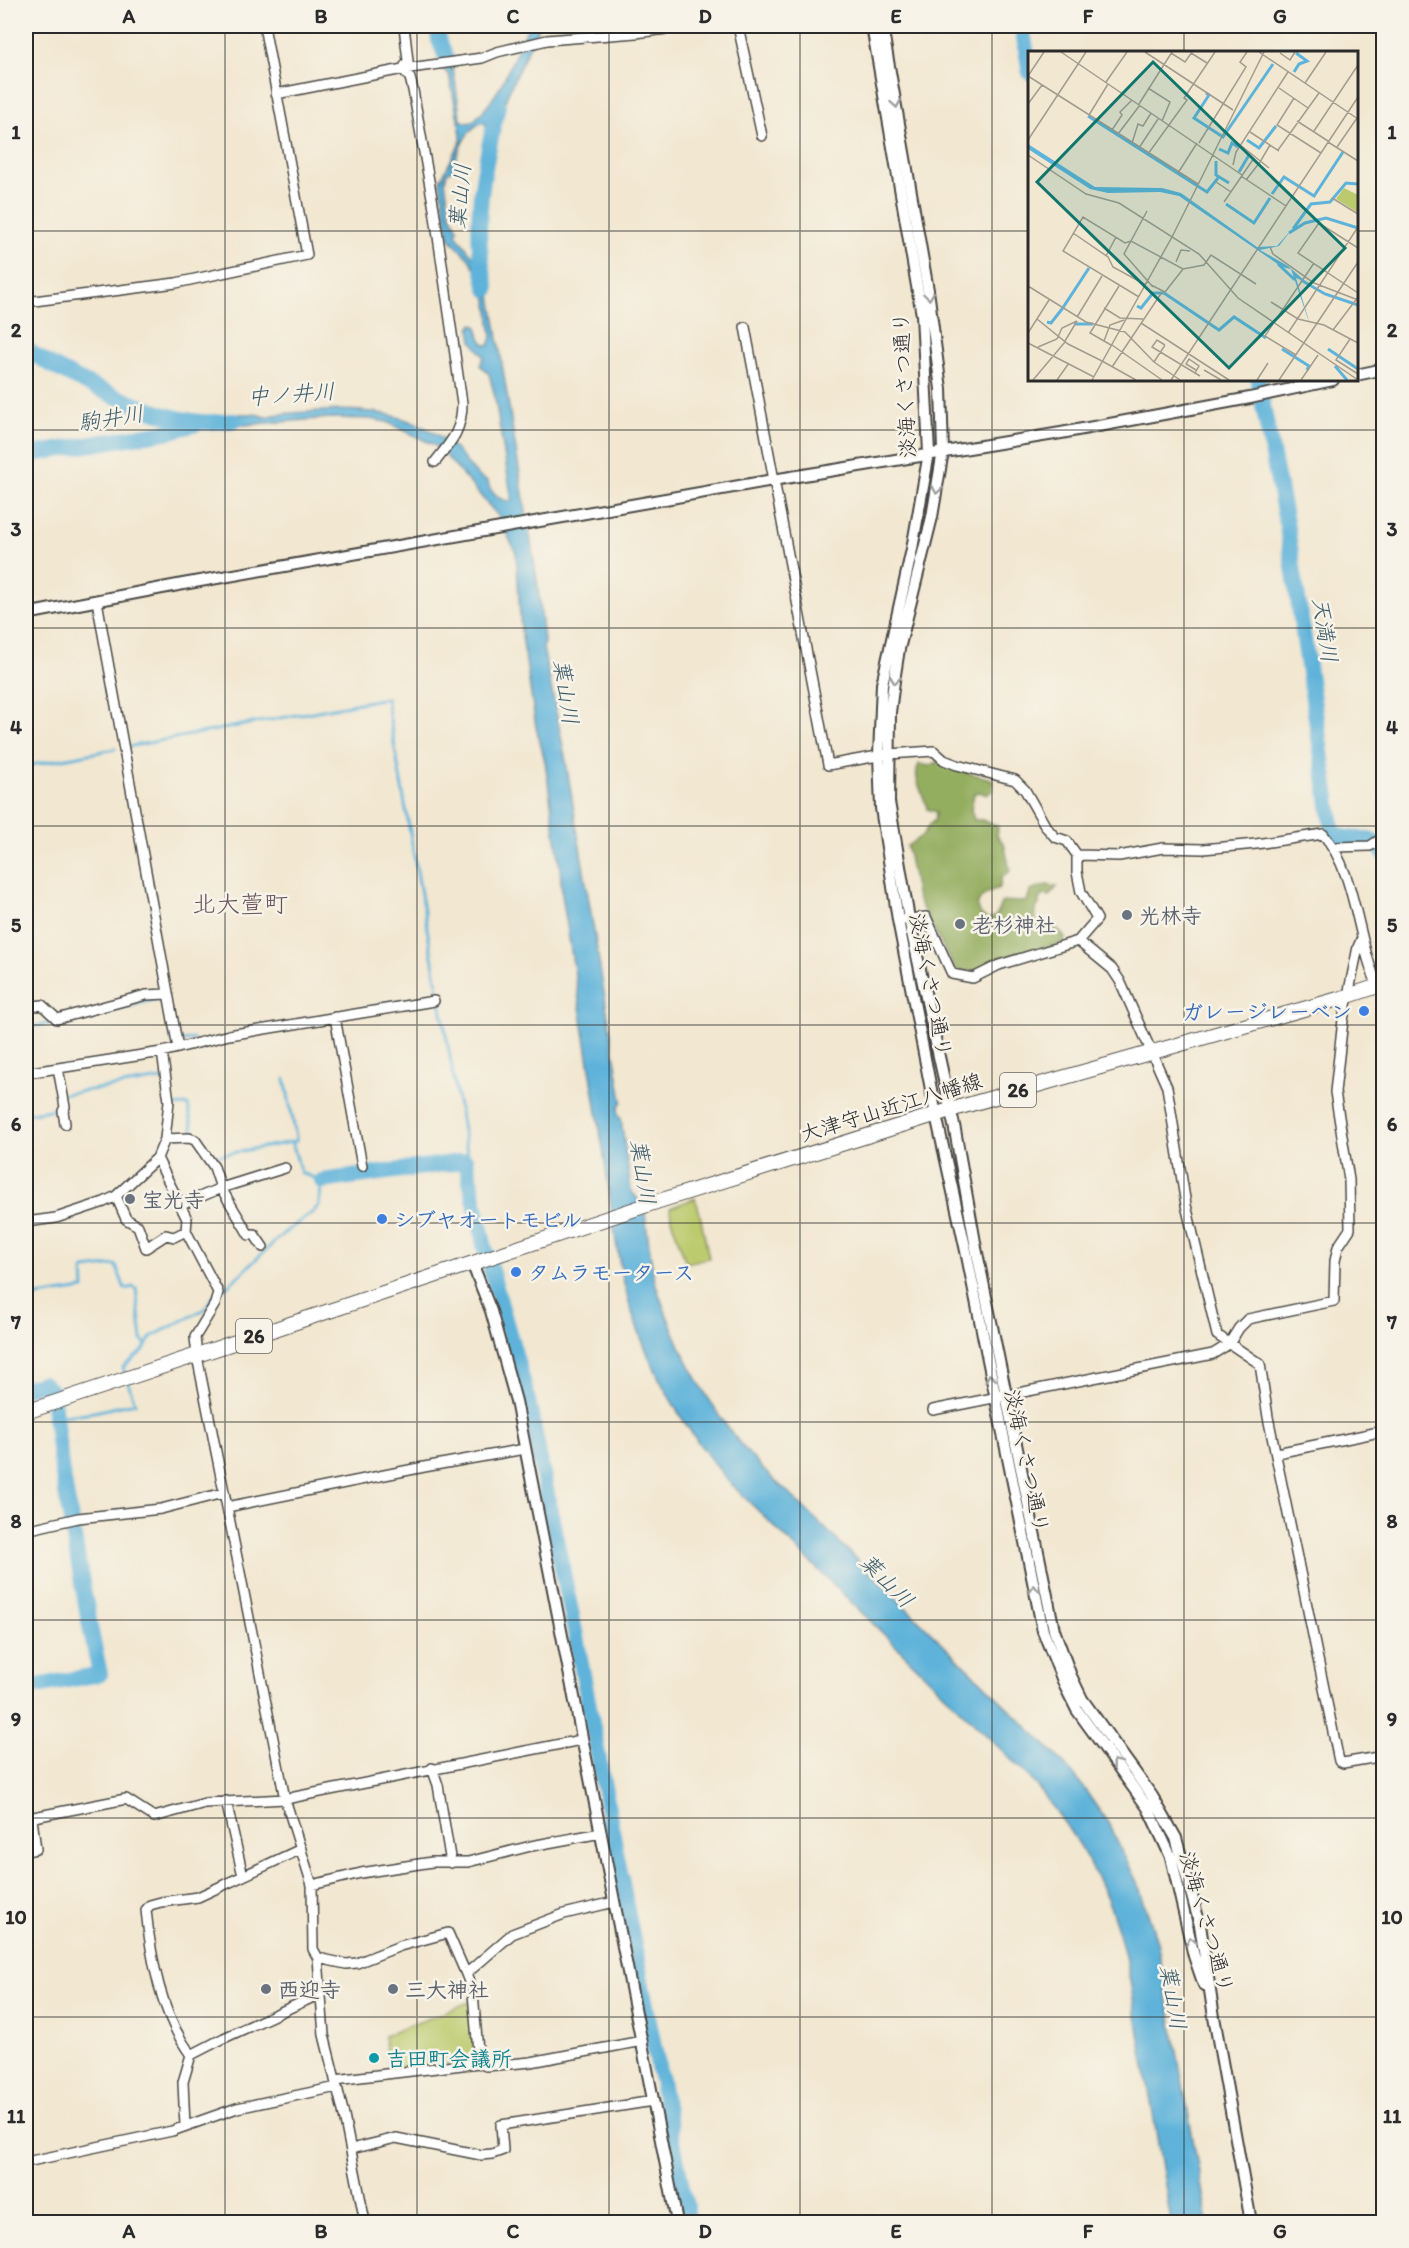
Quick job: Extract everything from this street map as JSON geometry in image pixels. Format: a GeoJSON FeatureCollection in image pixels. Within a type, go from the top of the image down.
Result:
{"type":"FeatureCollection","features":[{"type":"Feature","properties":{"kind":"main road","name":"大津守山近江八幡線"},"geometry":{"type":"LineString","coordinates":[[482,1259],[936,1114],[1382,985]]}},
{"type":"Feature","properties":{"kind":"main road","name":"26"},"geometry":{"type":"LineString","coordinates":[[26,1412],[482,1259]]}},
{"type":"Feature","properties":{"kind":"street"},"geometry":{"type":"LineString","coordinates":[[26,302],[176,283],[307,255],[264,26]]}},
{"type":"Feature","properties":{"kind":"street"},"geometry":{"type":"LineString","coordinates":[[403,69],[408,61],[404,26]]}},
{"type":"Feature","properties":{"kind":"street"},"geometry":{"type":"LineString","coordinates":[[276,94],[403,69],[482,58],[547,40],[636,33],[688,26]]}},
{"type":"Feature","properties":{"kind":"street"},"geometry":{"type":"LineString","coordinates":[[738,26],[762,136]]}},
{"type":"Feature","properties":{"kind":"street","name":"淡海くさつ通り"},"geometry":{"type":"LineString","coordinates":[[872,26],[921,315],[929,453],[920,508],[882,684],[884,754],[881,808],[904,920],[950,1110],[1054,1630],[1082,1699],[1152,1796],[1176,1838],[1200,1925],[1251,2223]]}},
{"type":"Feature","properties":{"kind":"street","name":"淡海くさつ通り"},"geometry":{"type":"LineString","coordinates":[[882,26],[928,290],[940,389],[943,451],[932,517],[899,649],[884,754]]}},
{"type":"Feature","properties":{"kind":"street"},"geometry":{"type":"LineString","coordinates":[[403,69],[410,78],[415,101],[434,209],[462,403],[462,420],[454,438],[435,462]]}},
{"type":"Feature","properties":{"kind":"street"},"geometry":{"type":"LineString","coordinates":[[744,327],[828,765],[884,754],[934,751],[944,760],[957,765],[1015,780],[1025,790],[1046,827],[1055,837],[1067,841],[1077,855],[1077,872],[1082,892],[1097,919],[1078,941],[999,965],[973,978],[952,974],[926,917],[904,920]]}},
{"type":"Feature","properties":{"kind":"street"},"geometry":{"type":"LineString","coordinates":[[1358,375],[1383,369]]}},
{"type":"Feature","properties":{"kind":"street"},"geometry":{"type":"LineString","coordinates":[[26,614],[183,584],[773,480],[1061,433],[1328,381]]}},
{"type":"Feature","properties":{"kind":"street"},"geometry":{"type":"LineString","coordinates":[[97,601],[177,1044]]}},
{"type":"Feature","properties":{"kind":"street"},"geometry":{"type":"LineString","coordinates":[[1077,855],[1119,856],[1163,848],[1203,849],[1323,834],[1335,847],[1346,878],[1369,966],[1382,985]]}},
{"type":"Feature","properties":{"kind":"street"},"geometry":{"type":"LineString","coordinates":[[1335,847],[1378,841]]}},
{"type":"Feature","properties":{"kind":"street","name":"淡海くさつ通り"},"geometry":{"type":"LineString","coordinates":[[904,920],[936,1114],[1043,1631],[1077,1710],[1148,1808],[1171,1857],[1194,1956],[1214,2017]]}},
{"type":"Feature","properties":{"kind":"street"},"geometry":{"type":"LineString","coordinates":[[933,1410],[1213,1354],[1229,1344],[1248,1319],[1334,1301],[1336,1254],[1350,1229],[1349,1180],[1335,1092],[1348,996],[1362,938]]}},
{"type":"Feature","properties":{"kind":"street"},"geometry":{"type":"LineString","coordinates":[[1078,941],[1112,969],[1120,981],[1167,1087],[1186,1205],[1216,1335],[1260,1364],[1268,1417],[1339,1761],[1343,1763],[1383,1756]]}},
{"type":"Feature","properties":{"kind":"street"},"geometry":{"type":"LineString","coordinates":[[26,1007],[42,1005],[57,1019],[146,995],[167,994]]}},
{"type":"Feature","properties":{"kind":"street"},"geometry":{"type":"LineString","coordinates":[[26,1073],[162,1052],[177,1044],[434,1001]]}},
{"type":"Feature","properties":{"kind":"street"},"geometry":{"type":"LineString","coordinates":[[335,1017],[362,1166]]}},
{"type":"Feature","properties":{"kind":"street"},"geometry":{"type":"LineString","coordinates":[[26,1221],[56,1218],[94,1206],[116,1196],[157,1158],[165,1139],[169,1101],[162,1052]]}},
{"type":"Feature","properties":{"kind":"street"},"geometry":{"type":"LineString","coordinates":[[58,1068],[65,1107],[63,1111],[65,1124]]}},
{"type":"Feature","properties":{"kind":"street"},"geometry":{"type":"LineString","coordinates":[[165,1139],[195,1140],[214,1167],[221,1188],[249,1236],[254,1234],[263,1247]]}},
{"type":"Feature","properties":{"kind":"street"},"geometry":{"type":"LineString","coordinates":[[157,1158],[187,1219],[186,1231],[218,1292],[215,1304],[195,1337],[197,1356],[285,1799],[312,1885],[313,1949],[318,1958],[324,2035],[351,2149],[365,2223]]}},
{"type":"Feature","properties":{"kind":"street"},"geometry":{"type":"LineString","coordinates":[[181,1205],[221,1188],[285,1168]]}},
{"type":"Feature","properties":{"kind":"street"},"geometry":{"type":"LineString","coordinates":[[116,1196],[126,1219],[138,1226],[147,1248],[166,1234],[174,1237],[186,1231]]}},
{"type":"Feature","properties":{"kind":"street"},"geometry":{"type":"LineString","coordinates":[[482,1259],[491,1311],[516,1401],[677,2223]]}},
{"type":"Feature","properties":{"kind":"street"},"geometry":{"type":"LineString","coordinates":[[1277,1452],[1383,1431]]}},
{"type":"Feature","properties":{"kind":"street"},"geometry":{"type":"LineString","coordinates":[[227,1508],[402,1471],[525,1449]]}},
{"type":"Feature","properties":{"kind":"street"},"geometry":{"type":"LineString","coordinates":[[26,1530],[78,1518],[161,1509],[223,1493]]}},
{"type":"Feature","properties":{"kind":"street"},"geometry":{"type":"LineString","coordinates":[[26,1851],[36,1849],[32,1819],[34,1817],[126,1799],[154,1817],[205,1803],[285,1799],[581,1740]]}},
{"type":"Feature","properties":{"kind":"street"},"geometry":{"type":"LineString","coordinates":[[432,1768],[438,1785],[451,1863]]}},
{"type":"Feature","properties":{"kind":"street"},"geometry":{"type":"LineString","coordinates":[[226,1801],[243,1876]]}},
{"type":"Feature","properties":{"kind":"street"},"geometry":{"type":"LineString","coordinates":[[312,1885],[361,1873],[432,1862],[468,1862],[531,1845],[601,1833]]}},
{"type":"Feature","properties":{"kind":"street"},"geometry":{"type":"LineString","coordinates":[[192,2055],[173,2024],[159,1989],[149,1941],[146,1910],[150,1905],[161,1902],[198,1897],[301,1849]]}},
{"type":"Feature","properties":{"kind":"street"},"geometry":{"type":"LineString","coordinates":[[466,1974],[512,1934],[564,1914],[614,1902]]}},
{"type":"Feature","properties":{"kind":"street"},"geometry":{"type":"LineString","coordinates":[[318,1958],[346,1965],[357,1963],[399,1946],[448,1933],[473,1993],[479,2063]]}},
{"type":"Feature","properties":{"kind":"street"},"geometry":{"type":"LineString","coordinates":[[185,2126],[183,2082],[192,2055],[320,1994]]}},
{"type":"Feature","properties":{"kind":"street"},"geometry":{"type":"LineString","coordinates":[[26,2162],[172,2131],[237,2108],[336,2084],[479,2063],[486,2066],[531,2062],[642,2041]]}},
{"type":"Feature","properties":{"kind":"street"},"geometry":{"type":"LineString","coordinates":[[351,2149],[396,2138],[481,2155],[492,2154],[503,2150],[501,2125],[654,2101]]}},
{"type":"Feature","properties":{"kind":"green space"},"geometry":{"type":"Polygon","coordinates":[[[938,761],[964,772],[992,779],[993,790],[987,795],[980,792],[974,793],[971,810],[974,820],[983,820],[998,827],[997,836],[1004,843],[1010,871],[1001,878],[1000,887],[980,899],[977,907],[981,914],[988,920],[996,916],[1001,903],[1027,901],[1030,891],[1047,885],[1057,887],[1049,896],[1043,895],[1039,899],[1035,916],[1041,928],[1056,927],[1065,938],[1064,942],[975,971],[966,972],[955,969],[917,898],[907,846],[923,835],[935,820],[936,812],[927,809],[919,786],[917,769],[919,764],[930,766],[938,761]]]}},
{"type":"Feature","properties":{"kind":"green space"},"geometry":{"type":"Polygon","coordinates":[[[695,1198],[709,1258],[686,1263],[671,1219],[670,1208],[695,1198]]]}},
{"type":"Feature","properties":{"kind":"green space"},"geometry":{"type":"Polygon","coordinates":[[[469,2002],[476,2061],[389,2069],[384,2036],[469,2002]]]}},
{"type":"Feature","properties":{"kind":"water"},"geometry":{"type":"Polygon","coordinates":[[[529,26],[539,26],[508,93],[498,125],[486,125],[483,122],[471,130],[462,143],[445,181],[450,213],[458,229],[456,234],[479,265],[487,271],[538,586],[543,648],[565,756],[622,1101],[618,1113],[621,1119],[631,1191],[641,1203],[645,1213],[657,1290],[690,1367],[713,1407],[740,1444],[1053,1752],[1076,1777],[1108,1823],[1138,1884],[1157,1941],[1208,2222],[1171,2222],[1123,1947],[1106,1896],[1072,1834],[1030,1778],[731,1484],[700,1445],[672,1403],[640,1336],[626,1291],[617,1247],[562,895],[545,761],[536,727],[521,630],[516,553],[499,517],[434,445],[387,422],[331,418],[194,429],[238,414],[265,417],[286,413],[345,410],[402,418],[420,425],[453,447],[478,476],[488,481],[497,496],[512,501],[494,393],[489,374],[480,365],[484,357],[472,341],[470,329],[473,324],[477,326],[480,338],[485,345],[489,345],[492,334],[486,297],[473,265],[449,237],[440,181],[461,141],[461,134],[449,75],[442,67],[436,36],[447,50],[451,61],[460,117],[462,121],[470,123],[481,114],[498,91],[529,26]]]}},
{"type":"Feature","properties":{"kind":"waterway","name":"葉山川"},"geometry":{"type":"LineString","coordinates":[[437,26],[439,40],[446,57]]}},
{"type":"Feature","properties":{"kind":"waterway","name":"天満川"},"geometry":{"type":"LineString","coordinates":[[1022,26],[1028,61]]}},
{"type":"Feature","properties":{"kind":"waterway","name":"葉山川"},"geometry":{"type":"LineString","coordinates":[[487,289],[482,266],[479,220],[484,174],[497,107]]}},
{"type":"Feature","properties":{"kind":"waterway","name":"中ノ井川"},"geometry":{"type":"LineString","coordinates":[[26,349],[78,379],[156,412],[201,422],[234,421]]}},
{"type":"Feature","properties":{"kind":"waterway","name":"天満川"},"geometry":{"type":"LineString","coordinates":[[1258,381],[1287,527],[1333,831],[1347,838],[1373,842],[1384,853]]}},
{"type":"Feature","properties":{"kind":"waterway","name":"駒井川"},"geometry":{"type":"LineString","coordinates":[[26,455],[171,431],[196,424]]}},
{"type":"Feature","properties":{"kind":"waterway"},"geometry":{"type":"LineString","coordinates":[[127,747],[386,698],[468,1158],[466,1161]]}},
{"type":"Feature","properties":{"kind":"waterway"},"geometry":{"type":"LineString","coordinates":[[26,766],[115,749]]}},
{"type":"Feature","properties":{"kind":"waterway"},"geometry":{"type":"LineString","coordinates":[[366,1008],[438,995]]}},
{"type":"Feature","properties":{"kind":"waterway"},"geometry":{"type":"LineString","coordinates":[[65,1021],[159,998],[163,1001],[173,1043],[194,1039]]}},
{"type":"Feature","properties":{"kind":"waterway"},"geometry":{"type":"LineString","coordinates":[[26,1028],[58,1022]]}},
{"type":"Feature","properties":{"kind":"waterway"},"geometry":{"type":"LineString","coordinates":[[64,1094],[162,1079],[163,1081]]}},
{"type":"Feature","properties":{"kind":"waterway"},"geometry":{"type":"LineString","coordinates":[[219,1291],[230,1284],[284,1233],[319,1205],[322,1181],[301,1173],[292,1142],[296,1141],[296,1137],[285,1079]]}},
{"type":"Feature","properties":{"kind":"waterway"},"geometry":{"type":"LineString","coordinates":[[171,1106],[188,1105],[194,1136]]}},
{"type":"Feature","properties":{"kind":"waterway"},"geometry":{"type":"LineString","coordinates":[[26,1114],[62,1108]]}},
{"type":"Feature","properties":{"kind":"waterway"},"geometry":{"type":"LineString","coordinates":[[207,1150],[214,1156],[292,1142]]}},
{"type":"Feature","properties":{"kind":"waterway"},"geometry":{"type":"LineString","coordinates":[[322,1181],[466,1161],[485,1249],[527,1396],[575,1631],[689,2222]]}},
{"type":"Feature","properties":{"kind":"waterway"},"geometry":{"type":"LineString","coordinates":[[26,1277],[31,1297],[84,1289],[83,1271],[85,1269],[115,1265],[125,1289],[133,1287],[136,1289],[142,1340],[146,1345]]}},
{"type":"Feature","properties":{"kind":"waterway"},"geometry":{"type":"LineString","coordinates":[[125,1374],[123,1367],[143,1351],[151,1337],[205,1309],[214,1296]]}},
{"type":"Feature","properties":{"kind":"waterway"},"geometry":{"type":"LineString","coordinates":[[26,1311],[32,1306],[32,1297]]}},
{"type":"Feature","properties":{"kind":"waterway"},"geometry":{"type":"LineString","coordinates":[[26,1388],[43,1383],[52,1392],[61,1465],[100,1674],[26,1688]]}},
{"type":"Feature","properties":{"kind":"waterway"},"geometry":{"type":"LineString","coordinates":[[56,1417],[135,1403],[128,1383]]}},
{"type":"Feature","properties":{"kind":"place","name":"光林寺"},"geometry":{"type":"Point","coordinates":[1127,915]}},
{"type":"Feature","properties":{"kind":"place","name":"老杉神社"},"geometry":{"type":"Point","coordinates":[960,924]}},
{"type":"Feature","properties":{"kind":"place","name":"ガレージレーベン"},"geometry":{"type":"Point","coordinates":[1364,1011]}},
{"type":"Feature","properties":{"kind":"place","name":"宝光寺"},"geometry":{"type":"Point","coordinates":[130,1199]}},
{"type":"Feature","properties":{"kind":"place","name":"シブヤオートモビル"},"geometry":{"type":"Point","coordinates":[382,1219]}},
{"type":"Feature","properties":{"kind":"place","name":"タムラモータース"},"geometry":{"type":"Point","coordinates":[516,1272]}},
{"type":"Feature","properties":{"kind":"place","name":"西迎寺"},"geometry":{"type":"Point","coordinates":[266,1989]}},
{"type":"Feature","properties":{"kind":"place","name":"三大神社"},"geometry":{"type":"Point","coordinates":[393,1989]}},
{"type":"Feature","properties":{"kind":"place","name":"吉田町会議所"},"geometry":{"type":"Point","coordinates":[374,2058]}},
{"type":"Feature","properties":{"kind":"district","name":"北大萱町"},"geometry":{"type":"Point","coordinates":[240,903]}}]}
